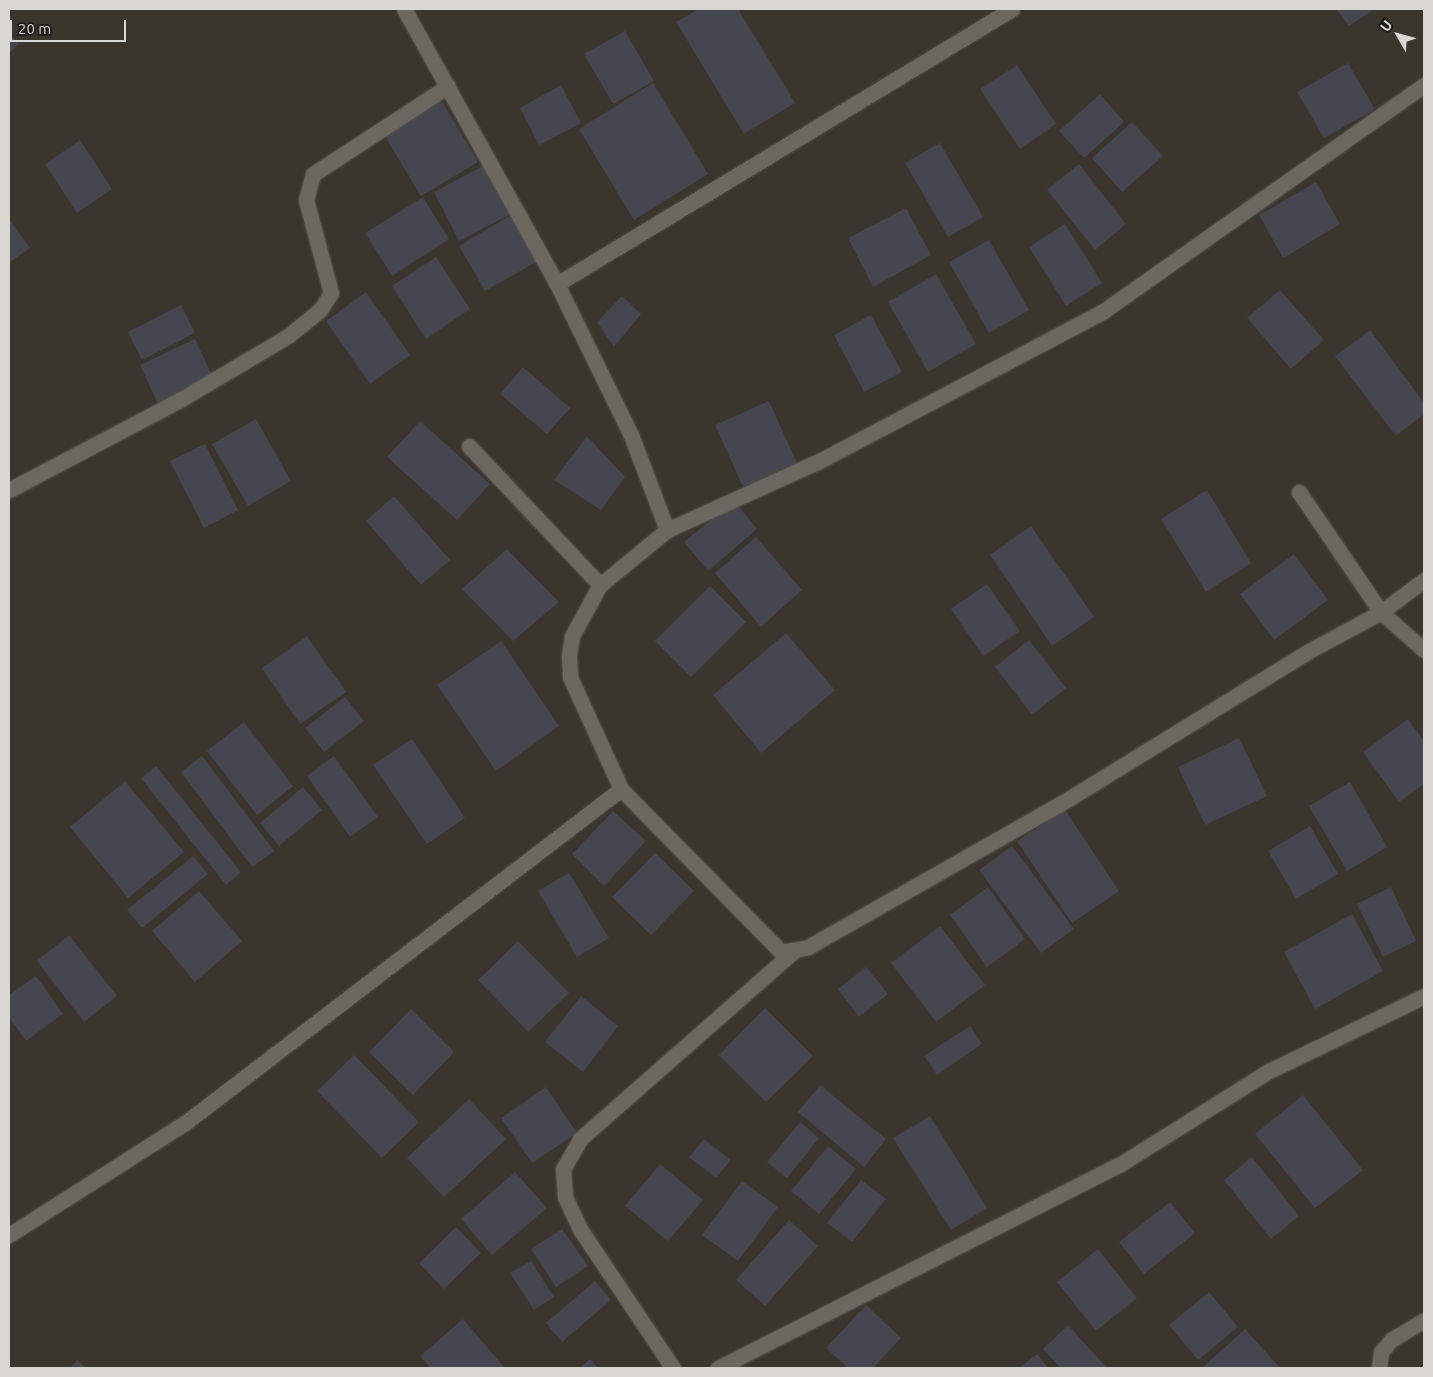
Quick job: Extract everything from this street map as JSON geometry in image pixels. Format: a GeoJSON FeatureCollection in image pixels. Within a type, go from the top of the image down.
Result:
{"type":"FeatureCollection","features":[{"type":"Feature","properties":{"kind":"street"},"geometry":{"type":"LineString","coordinates":[[404,9],[558,284],[631,435],[667,530]]}},
{"type":"Feature","properties":{"kind":"street"},"geometry":{"type":"LineString","coordinates":[[558,284],[1012,9]]}},
{"type":"Feature","properties":{"kind":"street"},"geometry":{"type":"LineString","coordinates":[[794,950],[781,952],[770,943],[621,789],[570,677],[572,636],[600,585],[667,530],[817,462],[1102,312],[1424,85]]}},
{"type":"Feature","properties":{"kind":"street"},"geometry":{"type":"LineString","coordinates":[[9,490],[178,401],[288,336],[320,310],[331,293],[306,200],[313,174],[448,86]]}},
{"type":"Feature","properties":{"kind":"street"},"geometry":{"type":"LineString","coordinates":[[469,446],[600,585]]}},
{"type":"Feature","properties":{"kind":"street"},"geometry":{"type":"LineString","coordinates":[[1299,492],[1381,612],[1424,650]]}},
{"type":"Feature","properties":{"kind":"street"},"geometry":{"type":"LineString","coordinates":[[673,1368],[580,1229],[565,1197],[563,1169],[580,1139],[794,950],[1062,802],[1307,652],[1381,612],[1424,580]]}},
{"type":"Feature","properties":{"kind":"street"},"geometry":{"type":"LineString","coordinates":[[9,1235],[185,1123],[621,789]]}},
{"type":"Feature","properties":{"kind":"street"},"geometry":{"type":"LineString","coordinates":[[718,1368],[1119,1165],[1269,1071],[1424,996]]}},
{"type":"Feature","properties":{"kind":"street"},"geometry":{"type":"LineString","coordinates":[[1379,1368],[1381,1352],[1391,1340],[1424,1320]]}},
{"type":"Feature","properties":{"kind":"building"},"geometry":{"type":"Polygon","coordinates":[[[699,9],[738,9],[795,103],[744,134],[676,22],[699,9]]]}},
{"type":"Feature","properties":{"kind":"building"},"geometry":{"type":"Polygon","coordinates":[[[1336,9],[1374,9],[1349,26],[1336,9]]]}},
{"type":"Feature","properties":{"kind":"building"},"geometry":{"type":"Polygon","coordinates":[[[625,31],[654,81],[613,104],[584,54],[625,31]]]}},
{"type":"Feature","properties":{"kind":"building"},"geometry":{"type":"Polygon","coordinates":[[[9,34],[19,44],[9,53],[9,34]]]}},
{"type":"Feature","properties":{"kind":"building"},"geometry":{"type":"Polygon","coordinates":[[[1348,63],[1375,109],[1324,138],[1297,92],[1348,63]]]}},
{"type":"Feature","properties":{"kind":"building"},"geometry":{"type":"Polygon","coordinates":[[[1017,65],[1056,124],[1020,149],[980,89],[1017,65]]]}},
{"type":"Feature","properties":{"kind":"building"},"geometry":{"type":"Polygon","coordinates":[[[653,83],[708,174],[634,220],[579,129],[653,83]]]}},
{"type":"Feature","properties":{"kind":"building"},"geometry":{"type":"Polygon","coordinates":[[[561,85],[581,123],[539,145],[520,108],[561,85]]]}},
{"type":"Feature","properties":{"kind":"building"},"geometry":{"type":"Polygon","coordinates":[[[1100,94],[1124,122],[1084,158],[1059,131],[1100,94]]]}},
{"type":"Feature","properties":{"kind":"building"},"geometry":{"type":"Polygon","coordinates":[[[441,100],[478,162],[421,196],[384,135],[441,100]]]}},
{"type":"Feature","properties":{"kind":"building"},"geometry":{"type":"Polygon","coordinates":[[[1132,122],[1163,156],[1122,192],[1092,158],[1132,122]]]}},
{"type":"Feature","properties":{"kind":"building"},"geometry":{"type":"Polygon","coordinates":[[[80,140],[112,189],[77,213],[45,164],[80,140]]]}},
{"type":"Feature","properties":{"kind":"building"},"geometry":{"type":"Polygon","coordinates":[[[940,143],[983,217],[948,237],[905,163],[940,143]]]}},
{"type":"Feature","properties":{"kind":"building"},"geometry":{"type":"Polygon","coordinates":[[[487,164],[513,213],[459,241],[434,192],[487,164]]]}},
{"type":"Feature","properties":{"kind":"building"},"geometry":{"type":"Polygon","coordinates":[[[1079,164],[1126,224],[1095,250],[1047,190],[1079,164]]]}},
{"type":"Feature","properties":{"kind":"building"},"geometry":{"type":"Polygon","coordinates":[[[1316,182],[1340,224],[1283,258],[1259,215],[1316,182]]]}},
{"type":"Feature","properties":{"kind":"building"},"geometry":{"type":"Polygon","coordinates":[[[423,197],[449,239],[392,276],[365,233],[423,197]]]}},
{"type":"Feature","properties":{"kind":"building"},"geometry":{"type":"Polygon","coordinates":[[[906,208],[931,255],[873,287],[848,238],[906,208]]]}},
{"type":"Feature","properties":{"kind":"building"},"geometry":{"type":"Polygon","coordinates":[[[511,215],[538,261],[485,291],[459,246],[511,215]]]}},
{"type":"Feature","properties":{"kind":"building"},"geometry":{"type":"Polygon","coordinates":[[[9,219],[30,248],[9,263],[9,219]]]}},
{"type":"Feature","properties":{"kind":"building"},"geometry":{"type":"Polygon","coordinates":[[[1065,224],[1102,283],[1066,306],[1029,247],[1065,224]]]}},
{"type":"Feature","properties":{"kind":"building"},"geometry":{"type":"Polygon","coordinates":[[[989,240],[1029,310],[989,333],[949,262],[989,240]]]}},
{"type":"Feature","properties":{"kind":"building"},"geometry":{"type":"Polygon","coordinates":[[[436,257],[470,309],[426,339],[392,286],[436,257]]]}},
{"type":"Feature","properties":{"kind":"building"},"geometry":{"type":"Polygon","coordinates":[[[936,274],[976,344],[928,372],[888,302],[936,274]]]}},
{"type":"Feature","properties":{"kind":"building"},"geometry":{"type":"Polygon","coordinates":[[[1280,290],[1324,340],[1291,369],[1247,318],[1280,290]]]}},
{"type":"Feature","properties":{"kind":"building"},"geometry":{"type":"Polygon","coordinates":[[[366,292],[410,355],[370,384],[326,321],[366,292]]]}},
{"type":"Feature","properties":{"kind":"building"},"geometry":{"type":"Polygon","coordinates":[[[622,296],[641,314],[614,347],[597,322],[622,296]]]}},
{"type":"Feature","properties":{"kind":"building"},"geometry":{"type":"Polygon","coordinates":[[[181,305],[195,333],[142,360],[128,332],[181,305]]]}},
{"type":"Feature","properties":{"kind":"building"},"geometry":{"type":"Polygon","coordinates":[[[871,315],[902,372],[864,392],[834,335],[871,315]]]}},
{"type":"Feature","properties":{"kind":"building"},"geometry":{"type":"Polygon","coordinates":[[[1370,330],[1424,403],[1424,414],[1396,436],[1335,356],[1370,330]]]}},
{"type":"Feature","properties":{"kind":"building"},"geometry":{"type":"Polygon","coordinates":[[[195,339],[213,378],[158,404],[140,365],[195,339]]]}},
{"type":"Feature","properties":{"kind":"building"},"geometry":{"type":"Polygon","coordinates":[[[523,367],[570,408],[547,434],[500,394],[523,367]]]}},
{"type":"Feature","properties":{"kind":"building"},"geometry":{"type":"Polygon","coordinates":[[[769,401],[797,463],[743,487],[715,425],[769,401]]]}},
{"type":"Feature","properties":{"kind":"building"},"geometry":{"type":"Polygon","coordinates":[[[256,419],[291,481],[248,506],[212,444],[256,419]]]}},
{"type":"Feature","properties":{"kind":"building"},"geometry":{"type":"Polygon","coordinates":[[[420,421],[490,484],[457,520],[387,457],[420,421]]]}},
{"type":"Feature","properties":{"kind":"building"},"geometry":{"type":"Polygon","coordinates":[[[587,436],[625,477],[601,510],[554,480],[587,436]]]}},
{"type":"Feature","properties":{"kind":"building"},"geometry":{"type":"Polygon","coordinates":[[[205,444],[238,510],[204,528],[170,461],[205,444]]]}},
{"type":"Feature","properties":{"kind":"building"},"geometry":{"type":"Polygon","coordinates":[[[1207,490],[1251,563],[1206,592],[1161,519],[1207,490]]]}},
{"type":"Feature","properties":{"kind":"building"},"geometry":{"type":"Polygon","coordinates":[[[394,496],[450,560],[421,585],[366,521],[394,496]]]}},
{"type":"Feature","properties":{"kind":"building"},"geometry":{"type":"Polygon","coordinates":[[[734,501],[757,529],[708,571],[684,542],[734,501]]]}},
{"type":"Feature","properties":{"kind":"building"},"geometry":{"type":"Polygon","coordinates":[[[1031,526],[1094,617],[1052,646],[990,555],[1031,526]]]}},
{"type":"Feature","properties":{"kind":"building"},"geometry":{"type":"Polygon","coordinates":[[[756,537],[802,590],[761,627],[715,573],[756,537]]]}},
{"type":"Feature","properties":{"kind":"building"},"geometry":{"type":"Polygon","coordinates":[[[507,549],[559,602],[513,641],[462,589],[507,549]]]}},
{"type":"Feature","properties":{"kind":"building"},"geometry":{"type":"Polygon","coordinates":[[[1294,554],[1328,600],[1274,640],[1240,594],[1294,554]]]}},
{"type":"Feature","properties":{"kind":"building"},"geometry":{"type":"Polygon","coordinates":[[[987,584],[1020,631],[983,656],[951,609],[987,584]]]}},
{"type":"Feature","properties":{"kind":"building"},"geometry":{"type":"Polygon","coordinates":[[[710,586],[746,622],[691,677],[655,641],[710,586]]]}},
{"type":"Feature","properties":{"kind":"building"},"geometry":{"type":"Polygon","coordinates":[[[786,633],[835,690],[761,753],[713,695],[786,633]]]}},
{"type":"Feature","properties":{"kind":"building"},"geometry":{"type":"Polygon","coordinates":[[[307,636],[346,692],[300,724],[262,668],[307,636]]]}},
{"type":"Feature","properties":{"kind":"building"},"geometry":{"type":"Polygon","coordinates":[[[1029,640],[1066,688],[1032,715],[995,667],[1029,640]]]}},
{"type":"Feature","properties":{"kind":"building"},"geometry":{"type":"Polygon","coordinates":[[[501,641],[559,726],[496,771],[437,685],[501,641]]]}},
{"type":"Feature","properties":{"kind":"building"},"geometry":{"type":"Polygon","coordinates":[[[345,697],[364,721],[324,752],[305,728],[345,697]]]}},
{"type":"Feature","properties":{"kind":"building"},"geometry":{"type":"Polygon","coordinates":[[[1408,719],[1424,741],[1424,784],[1399,802],[1363,752],[1408,719]]]}},
{"type":"Feature","properties":{"kind":"building"},"geometry":{"type":"Polygon","coordinates":[[[244,722],[293,786],[257,815],[207,751],[244,722]]]}},
{"type":"Feature","properties":{"kind":"building"},"geometry":{"type":"Polygon","coordinates":[[[1239,738],[1267,796],[1205,825],[1178,767],[1239,738]]]}},
{"type":"Feature","properties":{"kind":"building"},"geometry":{"type":"Polygon","coordinates":[[[412,739],[465,818],[427,844],[373,765],[412,739]]]}},
{"type":"Feature","properties":{"kind":"building"},"geometry":{"type":"Polygon","coordinates":[[[202,756],[274,851],[252,867],[181,772],[202,756]]]}},
{"type":"Feature","properties":{"kind":"building"},"geometry":{"type":"Polygon","coordinates":[[[334,756],[378,817],[350,837],[307,776],[334,756]]]}},
{"type":"Feature","properties":{"kind":"building"},"geometry":{"type":"Polygon","coordinates":[[[156,766],[241,872],[226,885],[141,778],[156,766]]]}},
{"type":"Feature","properties":{"kind":"building"},"geometry":{"type":"Polygon","coordinates":[[[125,781],[184,852],[128,898],[70,827],[125,781]]]}},
{"type":"Feature","properties":{"kind":"building"},"geometry":{"type":"Polygon","coordinates":[[[1350,782],[1387,847],[1347,871],[1309,806],[1350,782]]]}},
{"type":"Feature","properties":{"kind":"building"},"geometry":{"type":"Polygon","coordinates":[[[303,787],[322,810],[279,846],[260,823],[303,787]]]}},
{"type":"Feature","properties":{"kind":"building"},"geometry":{"type":"Polygon","coordinates":[[[1065,810],[1119,891],[1072,923],[1017,841],[1065,810]]]}},
{"type":"Feature","properties":{"kind":"building"},"geometry":{"type":"Polygon","coordinates":[[[613,811],[646,841],[604,886],[572,854],[613,811]]]}},
{"type":"Feature","properties":{"kind":"building"},"geometry":{"type":"Polygon","coordinates":[[[1310,826],[1338,874],[1296,899],[1268,851],[1310,826]]]}},
{"type":"Feature","properties":{"kind":"building"},"geometry":{"type":"Polygon","coordinates":[[[1012,846],[1074,929],[1041,953],[979,870],[1012,846]]]}},
{"type":"Feature","properties":{"kind":"building"},"geometry":{"type":"Polygon","coordinates":[[[655,853],[694,891],[651,935],[612,897],[655,853]]]}},
{"type":"Feature","properties":{"kind":"building"},"geometry":{"type":"Polygon","coordinates":[[[193,856],[208,874],[142,928],[127,910],[193,856]]]}},
{"type":"Feature","properties":{"kind":"building"},"geometry":{"type":"Polygon","coordinates":[[[569,873],[609,938],[577,957],[538,891],[569,873]]]}},
{"type":"Feature","properties":{"kind":"building"},"geometry":{"type":"Polygon","coordinates":[[[988,887],[1025,939],[987,967],[950,915],[988,887]]]}},
{"type":"Feature","properties":{"kind":"building"},"geometry":{"type":"Polygon","coordinates":[[[1391,887],[1416,941],[1383,957],[1357,904],[1391,887]]]}},
{"type":"Feature","properties":{"kind":"building"},"geometry":{"type":"Polygon","coordinates":[[[199,891],[242,941],[195,982],[152,931],[199,891]]]}},
{"type":"Feature","properties":{"kind":"building"},"geometry":{"type":"Polygon","coordinates":[[[1352,914],[1383,971],[1315,1009],[1284,952],[1352,914]]]}},
{"type":"Feature","properties":{"kind":"building"},"geometry":{"type":"Polygon","coordinates":[[[940,926],[985,985],[936,1022],[891,963],[940,926]]]}},
{"type":"Feature","properties":{"kind":"building"},"geometry":{"type":"Polygon","coordinates":[[[69,935],[117,996],[84,1022],[37,961],[69,935]]]}},
{"type":"Feature","properties":{"kind":"building"},"geometry":{"type":"Polygon","coordinates":[[[518,941],[569,993],[528,1032],[478,980],[518,941]]]}},
{"type":"Feature","properties":{"kind":"building"},"geometry":{"type":"Polygon","coordinates":[[[866,967],[888,994],[859,1017],[838,989],[866,967]]]}},
{"type":"Feature","properties":{"kind":"building"},"geometry":{"type":"Polygon","coordinates":[[[36,976],[63,1014],[26,1041],[9,1017],[9,995],[36,976]]]}},
{"type":"Feature","properties":{"kind":"building"},"geometry":{"type":"Polygon","coordinates":[[[581,996],[618,1026],[583,1072],[545,1042],[581,996]]]}},
{"type":"Feature","properties":{"kind":"building"},"geometry":{"type":"Polygon","coordinates":[[[765,1008],[813,1056],[766,1102],[719,1055],[765,1008]]]}},
{"type":"Feature","properties":{"kind":"building"},"geometry":{"type":"Polygon","coordinates":[[[411,1009],[454,1052],[413,1095],[369,1052],[411,1009]]]}},
{"type":"Feature","properties":{"kind":"building"},"geometry":{"type":"Polygon","coordinates":[[[970,1026],[982,1044],[937,1075],[924,1056],[970,1026]]]}},
{"type":"Feature","properties":{"kind":"building"},"geometry":{"type":"Polygon","coordinates":[[[354,1055],[419,1122],[382,1158],[317,1091],[354,1055]]]}},
{"type":"Feature","properties":{"kind":"building"},"geometry":{"type":"Polygon","coordinates":[[[820,1085],[886,1139],[864,1167],[798,1112],[820,1085]]]}},
{"type":"Feature","properties":{"kind":"building"},"geometry":{"type":"Polygon","coordinates":[[[546,1087],[577,1133],[532,1163],[501,1118],[546,1087]]]}},
{"type":"Feature","properties":{"kind":"building"},"geometry":{"type":"Polygon","coordinates":[[[1303,1095],[1363,1170],[1315,1208],[1255,1134],[1303,1095]]]}},
{"type":"Feature","properties":{"kind":"building"},"geometry":{"type":"Polygon","coordinates":[[[469,1099],[506,1139],[444,1197],[407,1158],[469,1099]]]}},
{"type":"Feature","properties":{"kind":"building"},"geometry":{"type":"Polygon","coordinates":[[[930,1116],[987,1208],[951,1230],[893,1138],[930,1116]]]}},
{"type":"Feature","properties":{"kind":"building"},"geometry":{"type":"Polygon","coordinates":[[[800,1122],[819,1138],[787,1178],[767,1162],[800,1122]]]}},
{"type":"Feature","properties":{"kind":"building"},"geometry":{"type":"Polygon","coordinates":[[[704,1139],[731,1160],[716,1178],[689,1157],[704,1139]]]}},
{"type":"Feature","properties":{"kind":"building"},"geometry":{"type":"Polygon","coordinates":[[[828,1146],[856,1169],[819,1214],[791,1191],[828,1146]]]}},
{"type":"Feature","properties":{"kind":"building"},"geometry":{"type":"Polygon","coordinates":[[[1252,1157],[1299,1216],[1271,1239],[1224,1180],[1252,1157]]]}},
{"type":"Feature","properties":{"kind":"building"},"geometry":{"type":"Polygon","coordinates":[[[660,1164],[703,1200],[668,1241],[625,1206],[660,1164]]]}},
{"type":"Feature","properties":{"kind":"building"},"geometry":{"type":"Polygon","coordinates":[[[515,1172],[547,1208],[492,1255],[461,1219],[515,1172]]]}},
{"type":"Feature","properties":{"kind":"building"},"geometry":{"type":"Polygon","coordinates":[[[861,1180],[886,1199],[852,1242],[827,1223],[861,1180]]]}},
{"type":"Feature","properties":{"kind":"building"},"geometry":{"type":"Polygon","coordinates":[[[742,1181],[778,1207],[738,1261],[702,1235],[742,1181]]]}},
{"type":"Feature","properties":{"kind":"building"},"geometry":{"type":"Polygon","coordinates":[[[1170,1202],[1195,1233],[1144,1274],[1119,1242],[1170,1202]]]}},
{"type":"Feature","properties":{"kind":"building"},"geometry":{"type":"Polygon","coordinates":[[[789,1220],[818,1246],[765,1306],[736,1280],[789,1220]]]}},
{"type":"Feature","properties":{"kind":"building"},"geometry":{"type":"Polygon","coordinates":[[[456,1227],[481,1253],[444,1289],[419,1263],[456,1227]]]}},
{"type":"Feature","properties":{"kind":"building"},"geometry":{"type":"Polygon","coordinates":[[[562,1229],[588,1266],[556,1287],[531,1249],[562,1229]]]}},
{"type":"Feature","properties":{"kind":"building"},"geometry":{"type":"Polygon","coordinates":[[[1098,1249],[1137,1298],[1096,1331],[1057,1282],[1098,1249]]]}},
{"type":"Feature","properties":{"kind":"building"},"geometry":{"type":"Polygon","coordinates":[[[531,1261],[554,1297],[534,1310],[510,1273],[531,1261]]]}},
{"type":"Feature","properties":{"kind":"building"},"geometry":{"type":"Polygon","coordinates":[[[595,1281],[611,1300],[562,1342],[546,1323],[595,1281]]]}},
{"type":"Feature","properties":{"kind":"building"},"geometry":{"type":"Polygon","coordinates":[[[1209,1292],[1238,1327],[1198,1360],[1169,1325],[1209,1292]]]}},
{"type":"Feature","properties":{"kind":"building"},"geometry":{"type":"Polygon","coordinates":[[[866,1305],[901,1338],[873,1368],[848,1368],[826,1348],[866,1305]]]}},
{"type":"Feature","properties":{"kind":"building"},"geometry":{"type":"Polygon","coordinates":[[[463,1319],[505,1368],[431,1368],[420,1356],[463,1319]]]}},
{"type":"Feature","properties":{"kind":"building"},"geometry":{"type":"Polygon","coordinates":[[[1068,1325],[1107,1368],[1061,1368],[1043,1349],[1068,1325]]]}},
{"type":"Feature","properties":{"kind":"building"},"geometry":{"type":"Polygon","coordinates":[[[1245,1329],[1280,1368],[1202,1368],[1245,1329]]]}},
{"type":"Feature","properties":{"kind":"building"},"geometry":{"type":"Polygon","coordinates":[[[1037,1354],[1048,1368],[1019,1368],[1037,1354]]]}},
{"type":"Feature","properties":{"kind":"building"},"geometry":{"type":"Polygon","coordinates":[[[590,1359],[598,1368],[580,1368],[590,1359]]]}},
{"type":"Feature","properties":{"kind":"building"},"geometry":{"type":"Polygon","coordinates":[[[77,1360],[86,1368],[70,1368],[77,1360]]]}}]}
